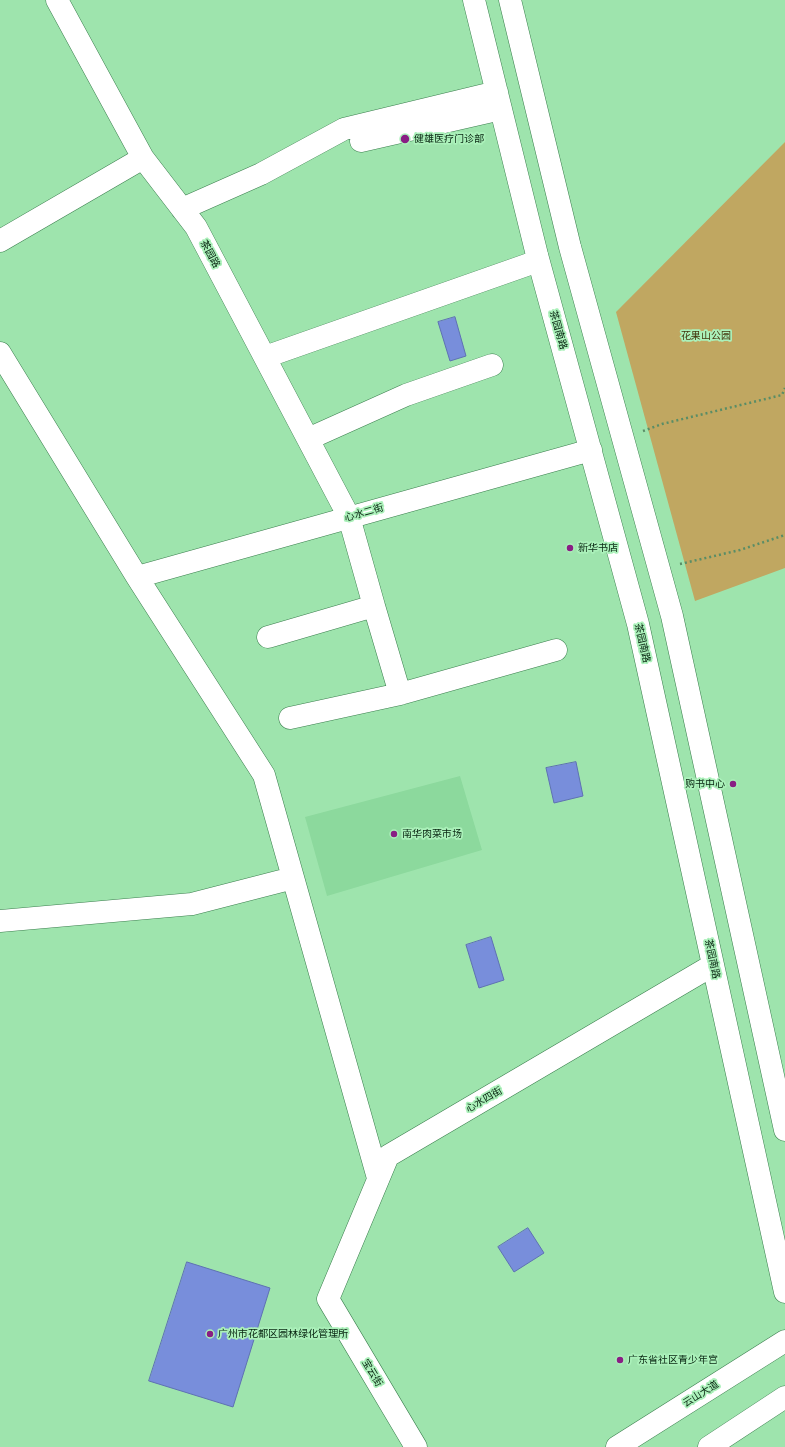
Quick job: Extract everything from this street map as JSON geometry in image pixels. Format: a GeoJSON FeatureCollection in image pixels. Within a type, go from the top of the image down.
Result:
{"type":"FeatureCollection","features":[{"type":"Feature","properties":{"kind":"street","name":"茶园路"},"geometry":{"type":"LineString","coordinates":[[57,0],[143,158],[196,227],[349,517],[400,694]]}},
{"type":"Feature","properties":{"kind":"street","name":"茶园南路"},"geometry":{"type":"LineString","coordinates":[[474,0],[538,261],[638,624],[785,1292]]}},
{"type":"Feature","properties":{"kind":"street"},"geometry":{"type":"LineString","coordinates":[[510,0],[570,247],[672,616],[785,1130]]}},
{"type":"Feature","properties":{"kind":"street"},"geometry":{"type":"LineString","coordinates":[[361,140],[499,100]]}},
{"type":"Feature","properties":{"kind":"street"},"geometry":{"type":"LineString","coordinates":[[182,209],[261,174],[344,129],[499,100]]}},
{"type":"Feature","properties":{"kind":"street"},"geometry":{"type":"LineString","coordinates":[[0,241],[143,158]]}},
{"type":"Feature","properties":{"kind":"street"},"geometry":{"type":"LineString","coordinates":[[265,357],[538,261]]}},
{"type":"Feature","properties":{"kind":"street"},"geometry":{"type":"LineString","coordinates":[[0,353],[137,577],[264,775],[378,1178]]}},
{"type":"Feature","properties":{"kind":"street"},"geometry":{"type":"LineString","coordinates":[[308,439],[406,395],[492,364]]}},
{"type":"Feature","properties":{"kind":"street","name":"心水二街"},"geometry":{"type":"LineString","coordinates":[[137,577],[591,450]]}},
{"type":"Feature","properties":{"kind":"street"},"geometry":{"type":"LineString","coordinates":[[268,637],[374,606]]}},
{"type":"Feature","properties":{"kind":"street"},"geometry":{"type":"LineString","coordinates":[[290,718],[400,694],[556,650]]}},
{"type":"Feature","properties":{"kind":"street"},"geometry":{"type":"LineString","coordinates":[[0,921],[192,904],[293,878]]}},
{"type":"Feature","properties":{"kind":"street","name":"心水四街"},"geometry":{"type":"LineString","coordinates":[[328,1299],[388,1156],[713,965]]}},
{"type":"Feature","properties":{"kind":"street","name":"宝云街"},"geometry":{"type":"LineString","coordinates":[[328,1299],[416,1447]]}},
{"type":"Feature","properties":{"kind":"street","name":"云山大道"},"geometry":{"type":"LineString","coordinates":[[617,1447],[785,1341]]}},
{"type":"Feature","properties":{"kind":"street"},"geometry":{"type":"LineString","coordinates":[[709,1447],[785,1397]]}},
{"type":"Feature","properties":{"kind":"path"},"geometry":{"type":"LineString","coordinates":[[662,424],[783,396],[785,388]]}},
{"type":"Feature","properties":{"kind":"path"},"geometry":{"type":"LineString","coordinates":[[675,565],[740,550],[785,535]]}},
{"type":"Feature","properties":{"kind":"shaded area","name":"南华肉菜市场"},"geometry":{"type":"Polygon","coordinates":[[[460,776],[482,850],[327,896],[305,817],[460,776]]]}},
{"type":"Feature","properties":{"kind":"green space","name":"花果山公园"},"geometry":{"type":"Polygon","coordinates":[[[785,142],[785,568],[695,601],[616,312],[785,142]]]}},
{"type":"Feature","properties":{"kind":"building"},"geometry":{"type":"Polygon","coordinates":[[[455,317],[466,356],[450,361],[438,322],[455,317]]]}},
{"type":"Feature","properties":{"kind":"building"},"geometry":{"type":"Polygon","coordinates":[[[576,762],[583,796],[554,803],[546,768],[576,762]]]}},
{"type":"Feature","properties":{"kind":"building"},"geometry":{"type":"Polygon","coordinates":[[[491,937],[504,980],[479,988],[466,945],[491,937]]]}},
{"type":"Feature","properties":{"kind":"building"},"geometry":{"type":"Polygon","coordinates":[[[528,1228],[544,1253],[514,1272],[498,1247],[528,1228]]]}},
{"type":"Feature","properties":{"kind":"building","name":"广州市花都区园林绿化管理所"},"geometry":{"type":"Polygon","coordinates":[[[187,1262],[270,1288],[233,1407],[149,1381],[187,1262]]]}},
{"type":"Feature","properties":{"kind":"place","name":"健雄医疗门诊部"},"geometry":{"type":"Point","coordinates":[405,139]}},
{"type":"Feature","properties":{"kind":"place","name":"新华书店"},"geometry":{"type":"Point","coordinates":[570,548]}},
{"type":"Feature","properties":{"kind":"place","name":"购书中心"},"geometry":{"type":"Point","coordinates":[733,784]}},
{"type":"Feature","properties":{"kind":"place","name":"南华肉菜市场"},"geometry":{"type":"Point","coordinates":[394,834]}},
{"type":"Feature","properties":{"kind":"place","name":"广州市花都区园林绿化管理所"},"geometry":{"type":"Point","coordinates":[210,1334]}},
{"type":"Feature","properties":{"kind":"place","name":"广东省社区青少年宫"},"geometry":{"type":"Point","coordinates":[620,1360]}}]}
